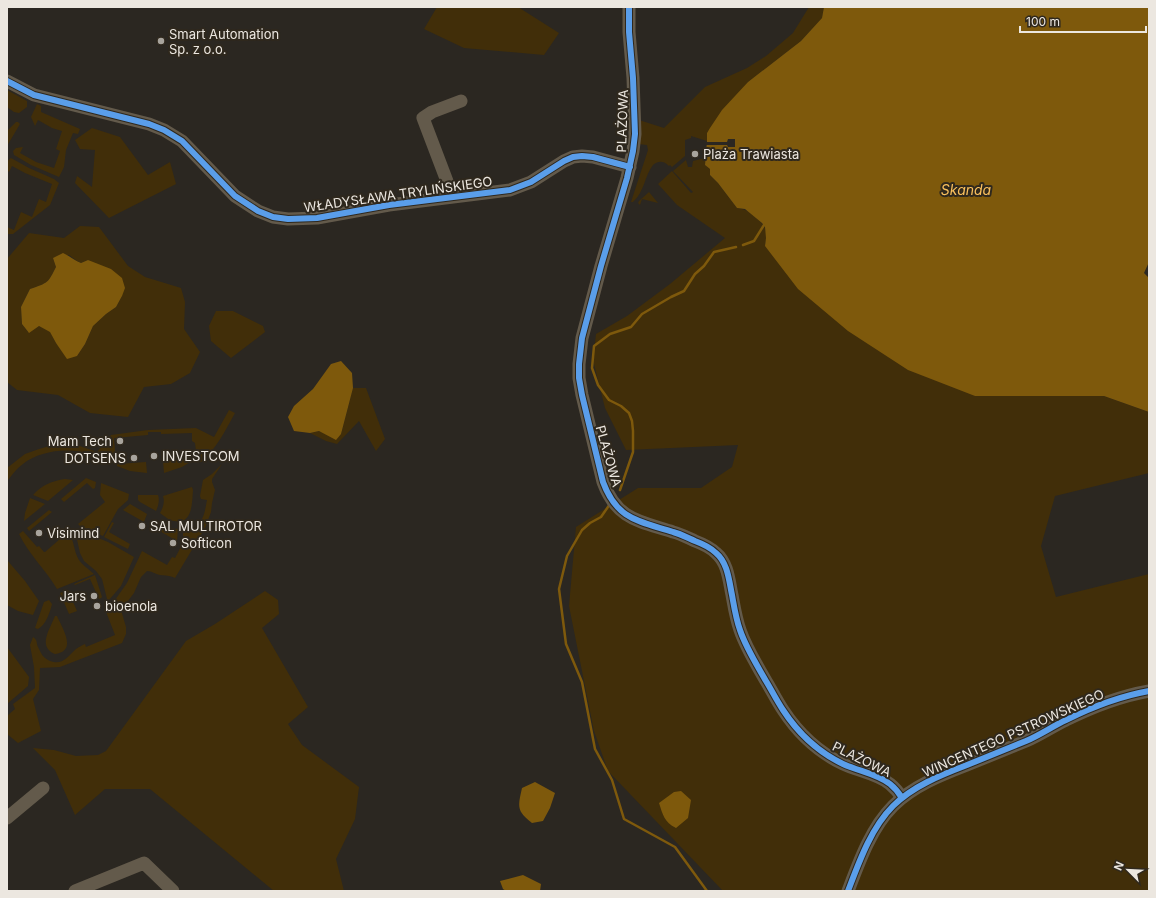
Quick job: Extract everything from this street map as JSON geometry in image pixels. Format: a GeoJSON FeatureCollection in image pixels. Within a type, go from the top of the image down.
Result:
{"type":"FeatureCollection","features":[{"type":"Feature","properties":{"kind":"street","name":"PLAŻOWA"},"geometry":{"type":"LineString","coordinates":[[629,7],[629,32],[634,78],[635,134],[630,167],[601,266],[580,348],[579,364],[579,378],[582,395],[602,482],[613,502],[621,510],[639,522],[675,532],[708,546],[717,553],[727,571],[740,630],[747,647],[791,722],[821,751],[843,764],[882,778],[890,784],[902,798]]}},
{"type":"Feature","properties":{"kind":"street","name":"WŁADYSŁAWA TRYLIŃSKIEGO"},"geometry":{"type":"LineString","coordinates":[[7,81],[34,95],[149,124],[164,130],[182,141],[192,150],[236,196],[258,211],[288,219],[317,218],[389,205],[510,190],[531,182],[573,157],[593,157],[630,167]]}},
{"type":"Feature","properties":{"kind":"street"},"geometry":{"type":"LineString","coordinates":[[453,197],[423,118],[432,112],[461,101]]}},
{"type":"Feature","properties":{"kind":"street","name":"WINCENTEGO PSTROWSKIEGO"},"geometry":{"type":"LineString","coordinates":[[848,891],[872,835],[884,817],[902,798],[920,786],[941,775],[1028,740],[1105,703],[1140,692],[1149,691]]}},
{"type":"Feature","properties":{"kind":"street"},"geometry":{"type":"LineString","coordinates":[[7,818],[43,788]]}},
{"type":"Feature","properties":{"kind":"street"},"geometry":{"type":"LineString","coordinates":[[75,891],[144,863],[173,891]]}},
{"type":"Feature","properties":{"kind":"shaded area"},"geometry":{"type":"Polygon","coordinates":[[[437,7],[518,7],[559,33],[544,55],[464,48],[424,29],[437,7]]]}},
{"type":"Feature","properties":{"kind":"shaded area"},"geometry":{"type":"Polygon","coordinates":[[[809,7],[824,7],[822,18],[801,41],[748,82],[707,133],[707,141],[691,136],[691,138],[685,140],[685,156],[672,167],[661,162],[657,162],[653,165],[640,193],[633,202],[631,202],[648,150],[647,145],[638,144],[639,120],[664,128],[705,87],[747,68],[766,56],[793,33],[809,7]]]}},
{"type":"Feature","properties":{"kind":"shaded area"},"geometry":{"type":"Polygon","coordinates":[[[7,90],[27,101],[27,107],[19,113],[14,112],[7,107],[7,90]]]}},
{"type":"Feature","properties":{"kind":"shaded area"},"geometry":{"type":"Polygon","coordinates":[[[37,104],[41,106],[41,112],[80,129],[78,134],[73,133],[66,150],[64,167],[59,177],[31,165],[14,155],[13,151],[16,148],[23,147],[20,153],[36,162],[54,168],[60,151],[56,149],[62,131],[52,128],[38,120],[35,126],[31,117],[37,104]]]}},
{"type":"Feature","properties":{"kind":"shaded area"},"geometry":{"type":"Polygon","coordinates":[[[16,122],[20,124],[7,146],[7,131],[16,122]]]}},
{"type":"Feature","properties":{"kind":"shaded area"},"geometry":{"type":"Polygon","coordinates":[[[92,128],[120,137],[148,175],[170,162],[176,184],[109,218],[75,183],[77,176],[92,187],[95,150],[80,149],[75,140],[92,128]]]}},
{"type":"Feature","properties":{"kind":"shaded area"},"geometry":{"type":"Polygon","coordinates":[[[11,158],[54,179],[59,183],[50,205],[13,234],[7,234],[7,227],[14,230],[21,212],[32,217],[39,199],[46,202],[52,184],[12,166],[9,172],[7,170],[7,163],[11,158]]]}},
{"type":"Feature","properties":{"kind":"shaded area"},"geometry":{"type":"Polygon","coordinates":[[[705,158],[705,165],[710,169],[710,175],[737,208],[748,212],[758,219],[763,225],[766,232],[765,244],[975,396],[1104,396],[1149,412],[1149,473],[1055,496],[1041,546],[1056,597],[1149,574],[1149,891],[723,891],[608,771],[594,731],[569,606],[576,527],[638,488],[701,488],[732,467],[738,445],[626,450],[605,408],[593,360],[596,334],[627,316],[670,284],[725,238],[677,205],[658,184],[672,171],[691,193],[693,192],[673,171],[686,160],[688,167],[692,167],[693,161],[705,158]]]}},
{"type":"Feature","properties":{"kind":"shaded area"},"geometry":{"type":"Polygon","coordinates":[[[649,192],[658,203],[642,199],[640,205],[638,203],[639,201],[649,192]]]}},
{"type":"Feature","properties":{"kind":"shaded area"},"geometry":{"type":"Polygon","coordinates":[[[80,226],[99,227],[128,266],[145,277],[181,288],[185,302],[184,329],[200,352],[190,373],[171,384],[144,387],[128,417],[90,413],[58,395],[17,390],[7,382],[7,259],[29,233],[64,238],[80,226]],[[69,255],[53,258],[56,267],[51,276],[44,284],[30,289],[21,307],[22,324],[28,332],[39,326],[50,331],[56,343],[77,356],[85,344],[93,326],[116,307],[122,296],[88,260],[81,263],[69,255]]]}},
{"type":"Feature","properties":{"kind":"shaded area"},"geometry":{"type":"Polygon","coordinates":[[[216,311],[233,311],[263,326],[265,332],[231,358],[211,341],[209,326],[216,311]]]}},
{"type":"Feature","properties":{"kind":"shaded area"},"geometry":{"type":"Polygon","coordinates":[[[353,388],[366,388],[385,439],[376,451],[359,421],[337,444],[326,441],[310,433],[319,431],[341,434],[353,388]]]}},
{"type":"Feature","properties":{"kind":"shaded area"},"geometry":{"type":"Polygon","coordinates":[[[229,410],[235,413],[216,445],[201,462],[198,462],[197,459],[195,443],[192,441],[192,433],[161,434],[161,432],[148,432],[148,435],[114,438],[116,463],[81,452],[64,451],[46,453],[37,456],[19,467],[7,480],[7,468],[25,454],[56,444],[77,445],[97,452],[111,435],[148,430],[196,428],[214,437],[229,410]]]}},
{"type":"Feature","properties":{"kind":"shaded area"},"geometry":{"type":"Polygon","coordinates":[[[192,459],[192,461],[182,467],[164,473],[163,461],[192,459]]]}},
{"type":"Feature","properties":{"kind":"shaded area"},"geometry":{"type":"Polygon","coordinates":[[[146,462],[147,473],[130,471],[117,466],[117,464],[146,462]]]}},
{"type":"Feature","properties":{"kind":"shaded area"},"geometry":{"type":"Polygon","coordinates":[[[222,464],[212,479],[215,490],[211,512],[205,528],[175,578],[150,571],[147,571],[141,577],[134,593],[121,610],[126,627],[126,634],[122,643],[60,667],[40,668],[39,690],[33,699],[41,731],[18,743],[7,734],[7,716],[15,709],[13,704],[35,688],[34,667],[30,645],[33,637],[35,638],[38,647],[46,659],[58,662],[65,660],[76,649],[85,644],[86,647],[115,635],[105,609],[110,607],[127,583],[142,551],[167,565],[172,557],[175,558],[183,543],[183,528],[189,527],[191,531],[199,524],[204,514],[207,500],[201,499],[200,496],[203,480],[212,474],[222,464]]]}},
{"type":"Feature","properties":{"kind":"shaded area"},"geometry":{"type":"Polygon","coordinates":[[[86,478],[96,482],[95,488],[93,489],[87,483],[64,502],[61,499],[86,478]]]}},
{"type":"Feature","properties":{"kind":"shaded area"},"geometry":{"type":"Polygon","coordinates":[[[65,479],[73,480],[48,501],[33,495],[48,484],[65,479]]]}},
{"type":"Feature","properties":{"kind":"shaded area"},"geometry":{"type":"Polygon","coordinates":[[[101,483],[129,494],[128,500],[118,509],[103,536],[81,527],[78,524],[105,502],[100,495],[101,483]]]}},
{"type":"Feature","properties":{"kind":"shaded area"},"geometry":{"type":"Polygon","coordinates":[[[192,487],[192,506],[185,520],[172,521],[160,513],[164,500],[163,496],[192,487]]]}},
{"type":"Feature","properties":{"kind":"shaded area"},"geometry":{"type":"Polygon","coordinates":[[[138,495],[158,495],[159,501],[156,511],[140,502],[138,500],[138,495]]]}},
{"type":"Feature","properties":{"kind":"shaded area"},"geometry":{"type":"Polygon","coordinates":[[[30,498],[45,504],[24,521],[25,513],[30,498]]]}},
{"type":"Feature","properties":{"kind":"shaded area"},"geometry":{"type":"Polygon","coordinates":[[[130,504],[147,514],[144,522],[123,510],[130,504]]]}},
{"type":"Feature","properties":{"kind":"shaded area"},"geometry":{"type":"Polygon","coordinates":[[[49,510],[52,512],[29,531],[27,528],[49,510]]]}},
{"type":"Feature","properties":{"kind":"shaded area"},"geometry":{"type":"Polygon","coordinates":[[[112,522],[114,523],[109,532],[130,544],[128,549],[104,537],[112,522]]]}},
{"type":"Feature","properties":{"kind":"shaded area"},"geometry":{"type":"Polygon","coordinates":[[[161,523],[171,528],[178,529],[177,541],[158,530],[161,523]]]}},
{"type":"Feature","properties":{"kind":"shaded area"},"geometry":{"type":"Polygon","coordinates":[[[23,531],[37,547],[39,546],[44,552],[68,532],[79,560],[94,574],[57,589],[23,542],[19,534],[23,531]]]}},
{"type":"Feature","properties":{"kind":"shaded area"},"geometry":{"type":"Polygon","coordinates":[[[81,531],[108,542],[134,557],[121,586],[109,600],[107,599],[102,579],[96,571],[84,561],[80,553],[76,535],[81,531]]]}},
{"type":"Feature","properties":{"kind":"shaded area"},"geometry":{"type":"Polygon","coordinates":[[[7,560],[25,581],[39,601],[33,615],[18,611],[7,605],[7,560]]]}},
{"type":"Feature","properties":{"kind":"shaded area"},"geometry":{"type":"Polygon","coordinates":[[[95,575],[102,597],[99,599],[90,579],[75,585],[74,584],[95,575]]]}},
{"type":"Feature","properties":{"kind":"shaded area"},"geometry":{"type":"Polygon","coordinates":[[[68,590],[77,611],[69,614],[60,593],[68,590]]]}},
{"type":"Feature","properties":{"kind":"shaded area"},"geometry":{"type":"Polygon","coordinates":[[[265,591],[278,600],[279,614],[262,628],[308,707],[288,724],[302,745],[359,787],[355,819],[336,859],[344,891],[274,891],[150,789],[105,789],[75,815],[55,770],[33,748],[54,750],[76,756],[98,755],[106,751],[186,641],[265,591]]]}},
{"type":"Feature","properties":{"kind":"shaded area"},"geometry":{"type":"Polygon","coordinates":[[[49,600],[52,604],[47,618],[41,627],[38,629],[35,628],[44,602],[49,600]]]}},
{"type":"Feature","properties":{"kind":"shaded area"},"geometry":{"type":"Polygon","coordinates":[[[55,616],[57,616],[65,633],[67,644],[66,648],[62,652],[55,654],[47,647],[46,637],[55,616]]]}},
{"type":"Feature","properties":{"kind":"shaded area"},"geometry":{"type":"Polygon","coordinates":[[[7,647],[29,677],[28,686],[7,704],[7,647]]]}},
{"type":"Feature","properties":{"kind":"water","name":"Skanda"},"geometry":{"type":"Polygon","coordinates":[[[824,7],[1149,7],[1149,262],[1144,273],[1149,278],[1149,412],[1104,396],[975,396],[908,370],[848,331],[798,289],[765,246],[765,227],[762,223],[745,209],[737,208],[710,175],[710,169],[705,165],[707,133],[722,110],[748,82],[801,41],[822,18],[824,7]]]}},
{"type":"Feature","properties":{"kind":"water"},"geometry":{"type":"Polygon","coordinates":[[[63,253],[81,263],[88,260],[111,269],[122,278],[125,288],[116,307],[93,326],[85,344],[77,356],[67,359],[50,332],[39,326],[29,333],[22,324],[21,307],[30,289],[47,282],[56,267],[53,258],[63,253]]]}},
{"type":"Feature","properties":{"kind":"water"},"geometry":{"type":"Polygon","coordinates":[[[341,361],[352,373],[353,388],[341,434],[336,440],[319,431],[310,433],[294,431],[288,417],[294,406],[313,389],[331,364],[341,361]]]}},
{"type":"Feature","properties":{"kind":"water"},"geometry":{"type":"Polygon","coordinates":[[[535,782],[555,793],[550,808],[543,821],[532,823],[523,815],[519,804],[522,788],[535,782]]]}},
{"type":"Feature","properties":{"kind":"water"},"geometry":{"type":"Polygon","coordinates":[[[681,791],[691,800],[688,818],[676,828],[666,821],[659,803],[674,792],[681,791]]]}},
{"type":"Feature","properties":{"kind":"water"},"geometry":{"type":"Polygon","coordinates":[[[523,875],[541,884],[540,891],[506,891],[503,889],[500,881],[523,875]]]}},
{"type":"Feature","properties":{"kind":"pier"},"geometry":{"type":"Polygon","coordinates":[[[728,139],[735,139],[735,147],[728,147],[727,145],[705,145],[705,142],[727,142],[728,139]]]}},
{"type":"Feature","properties":{"kind":"waterway"},"geometry":{"type":"LineString","coordinates":[[743,245],[754,241],[764,225]]}},
{"type":"Feature","properties":{"kind":"waterway"},"geometry":{"type":"LineString","coordinates":[[620,490],[633,452],[632,421],[629,413],[621,406],[609,400],[598,385],[592,368],[594,346],[610,334],[631,327],[642,314],[684,291],[695,274],[704,266],[714,252],[736,247]]}},
{"type":"Feature","properties":{"kind":"waterway"},"geometry":{"type":"LineString","coordinates":[[610,504],[601,517],[590,523],[582,530],[567,556],[559,589],[566,644],[582,682],[595,749],[612,780],[624,819],[675,847],[707,891]]}},
{"type":"Feature","properties":{"kind":"cycle path"},"geometry":{"type":"LineString","coordinates":[[629,7],[635,134],[633,151],[627,178],[601,266],[582,338],[579,364],[579,378],[582,395],[603,482],[609,495],[622,512],[650,525],[701,543],[720,557],[726,567],[736,617],[742,637],[755,663],[795,726],[809,741],[825,754],[843,764],[874,775],[885,781],[890,784],[902,798]]}},
{"type":"Feature","properties":{"kind":"cycle path"},"geometry":{"type":"LineString","coordinates":[[7,81],[34,95],[149,124],[164,130],[182,141],[235,196],[258,211],[273,217],[288,219],[317,218],[389,205],[510,190],[531,182],[573,157],[593,157],[630,167]]}},
{"type":"Feature","properties":{"kind":"cycle path"},"geometry":{"type":"LineString","coordinates":[[848,891],[866,846],[878,824],[893,806],[918,787],[937,777],[1031,739],[1061,722],[1107,702],[1149,691]]}},
{"type":"Feature","properties":{"kind":"place","name":"Smart Automation Sp. z o.o."},"geometry":{"type":"Point","coordinates":[161,41]}},
{"type":"Feature","properties":{"kind":"place","name":"Plaża Trawiasta"},"geometry":{"type":"Point","coordinates":[695,154]}},
{"type":"Feature","properties":{"kind":"place","name":"Mam Tech"},"geometry":{"type":"Point","coordinates":[120,441]}},
{"type":"Feature","properties":{"kind":"place","name":"INVESTCOM"},"geometry":{"type":"Point","coordinates":[154,456]}},
{"type":"Feature","properties":{"kind":"place","name":"DOTSENS"},"geometry":{"type":"Point","coordinates":[134,458]}},
{"type":"Feature","properties":{"kind":"place","name":"SAL MULTIROTOR"},"geometry":{"type":"Point","coordinates":[142,526]}},
{"type":"Feature","properties":{"kind":"place","name":"Visimind"},"geometry":{"type":"Point","coordinates":[39,533]}},
{"type":"Feature","properties":{"kind":"place","name":"Softicon"},"geometry":{"type":"Point","coordinates":[173,543]}},
{"type":"Feature","properties":{"kind":"place","name":"Jars"},"geometry":{"type":"Point","coordinates":[94,596]}},
{"type":"Feature","properties":{"kind":"place","name":"bioenola"},"geometry":{"type":"Point","coordinates":[97,606]}}]}
